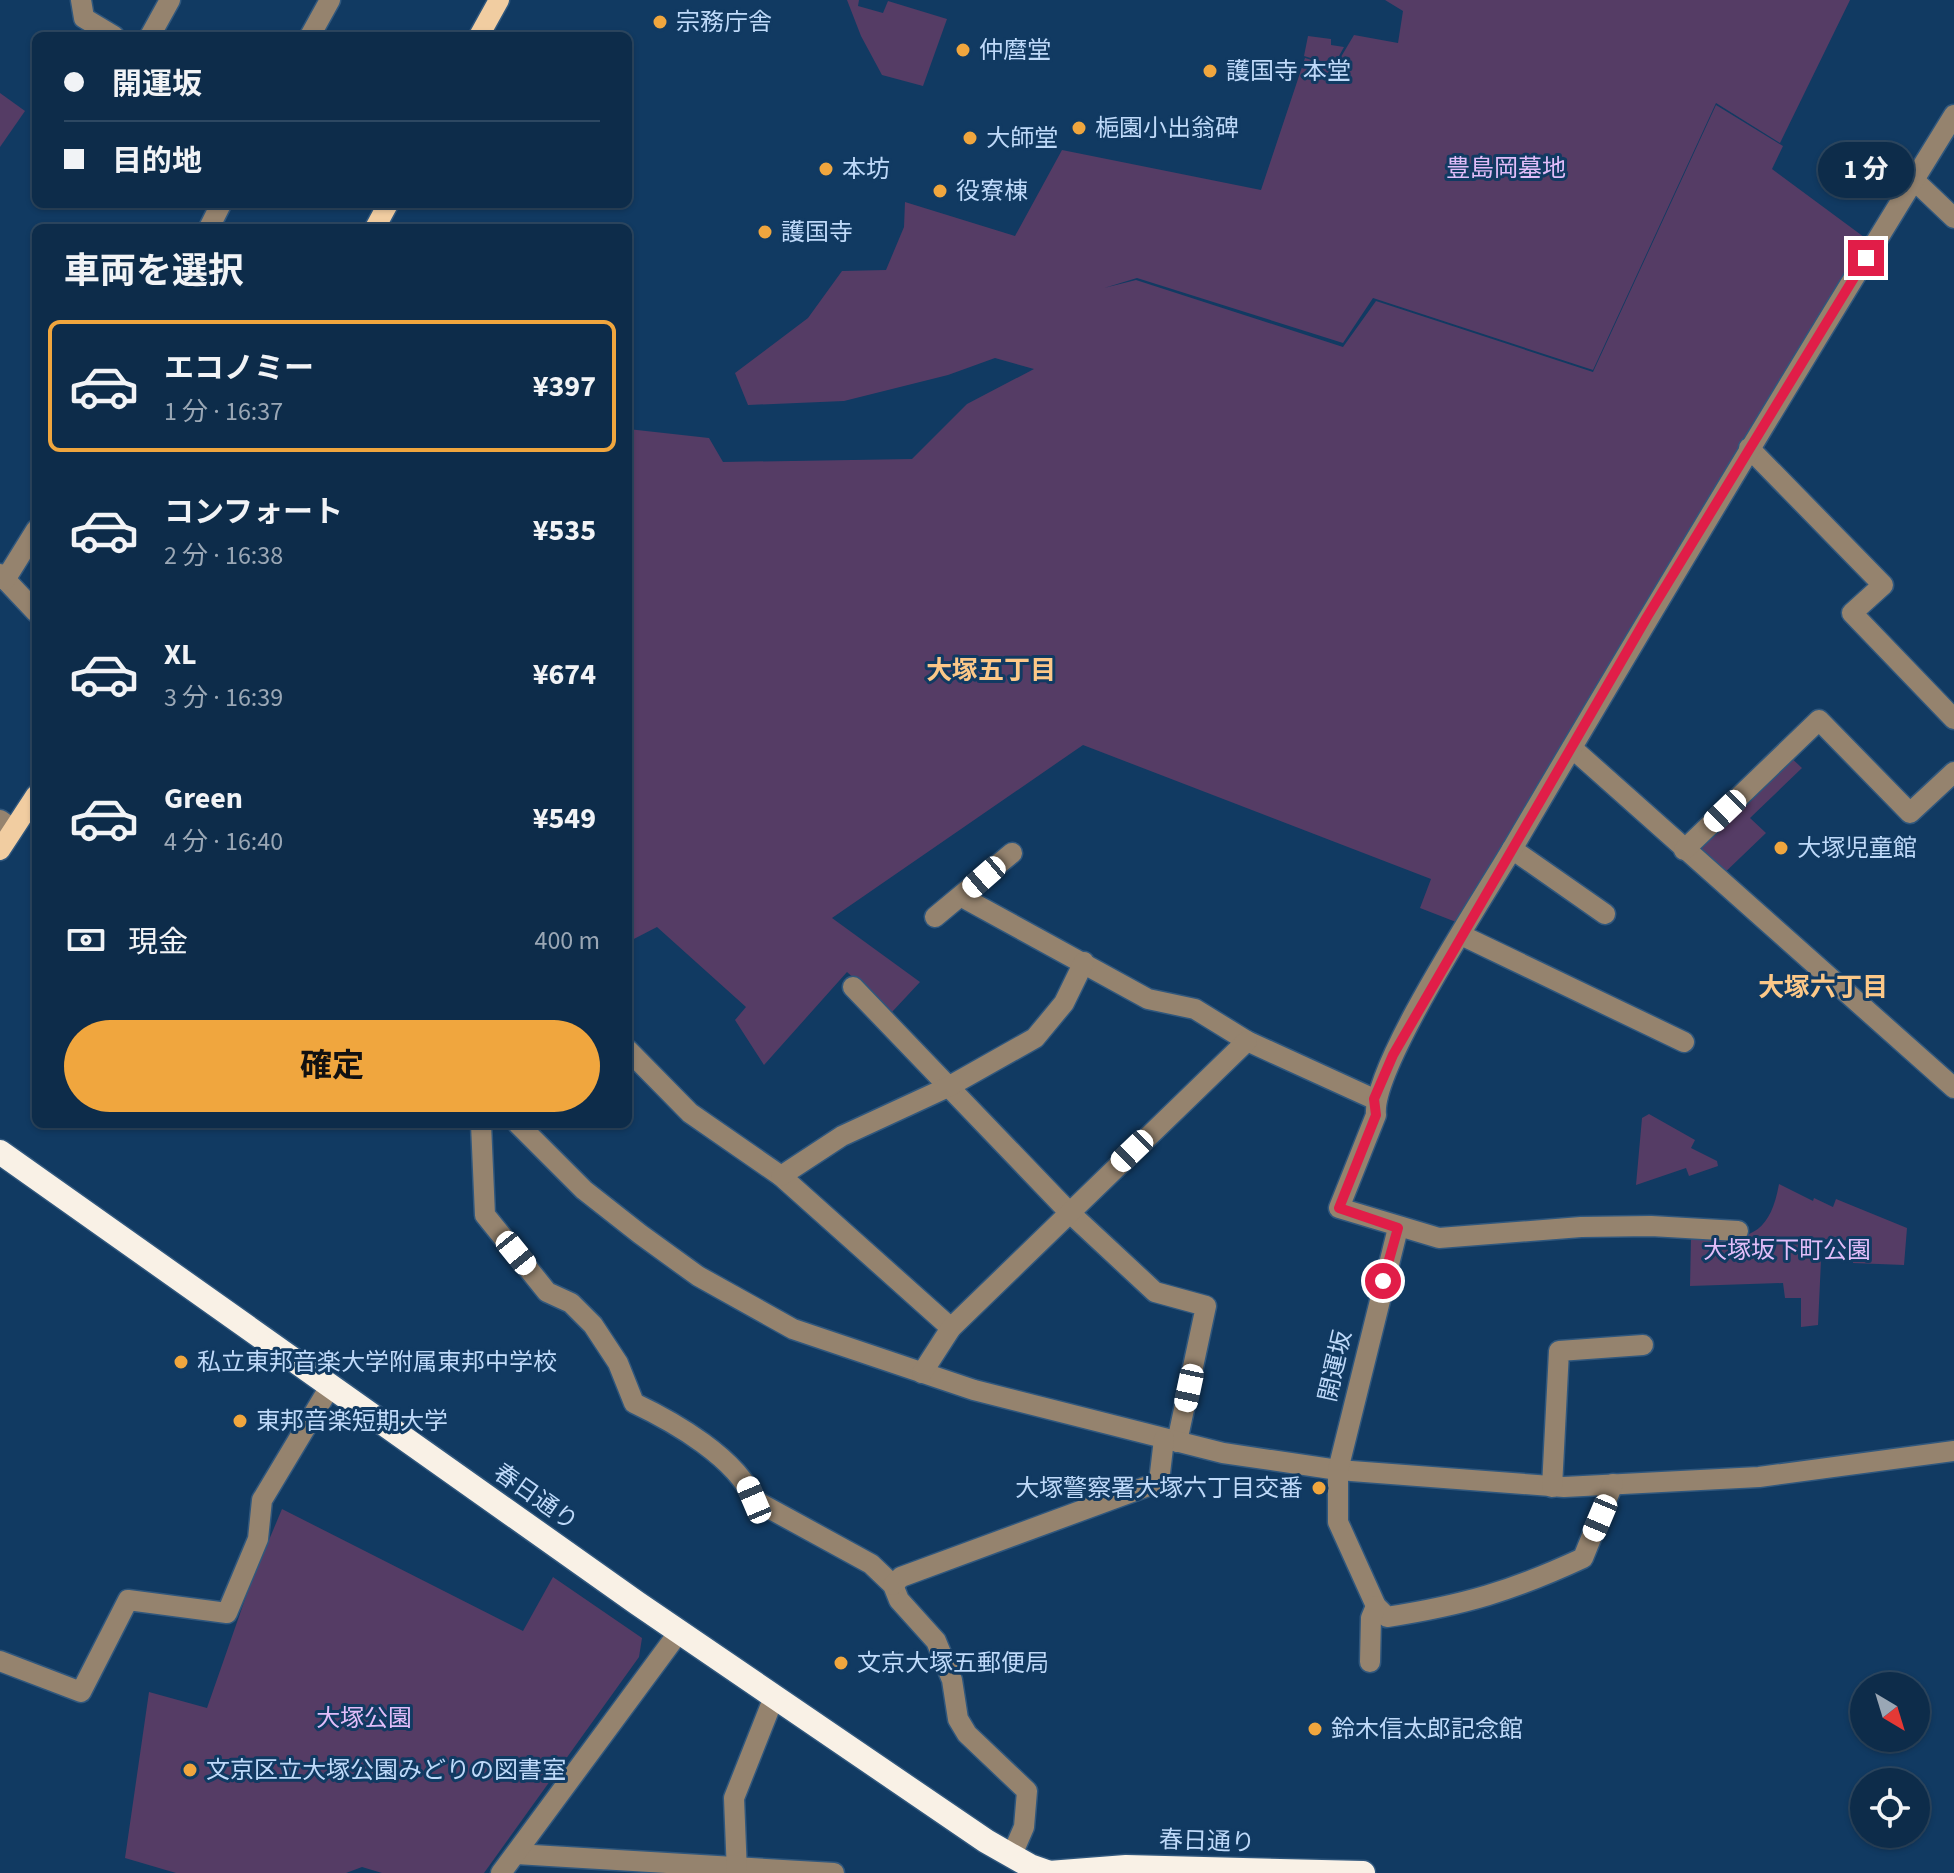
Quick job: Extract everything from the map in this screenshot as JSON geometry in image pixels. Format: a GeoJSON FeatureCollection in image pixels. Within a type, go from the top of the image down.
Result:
{"type":"FeatureCollection","features":[{"type":"Feature","properties":{"kind":"highway","name":"春日通り"},"geometry":{"type":"LineString","coordinates":[[0,1152],[679,1632],[1011,1857],[1049,1873],[1126,1867],[1363,1873]]}},
{"type":"Feature","properties":{"kind":"main road"},"geometry":{"type":"LineString","coordinates":[[481,32],[499,0]]}},
{"type":"Feature","properties":{"kind":"main road"},"geometry":{"type":"LineString","coordinates":[[0,850],[7,824],[32,799]]}},
{"type":"Feature","properties":{"kind":"street"},"geometry":{"type":"LineString","coordinates":[[81,0],[84,18],[107,32]]}},
{"type":"Feature","properties":{"kind":"street"},"geometry":{"type":"LineString","coordinates":[[152,32],[170,0]]}},
{"type":"Feature","properties":{"kind":"street"},"geometry":{"type":"LineString","coordinates":[[312,32],[330,0]]}},
{"type":"Feature","properties":{"kind":"street"},"geometry":{"type":"LineString","coordinates":[[1738,1231],[1651,1226],[1581,1227],[1439,1238],[1339,1208],[1376,1115],[1374,1099],[1409,1026],[1749,448],[1954,115]]}},
{"type":"Feature","properties":{"kind":"street"},"geometry":{"type":"LineString","coordinates":[[1914,180],[1954,218]]}},
{"type":"Feature","properties":{"kind":"street"},"geometry":{"type":"LineString","coordinates":[[1749,448],[1883,585],[1852,613],[1954,719]]}},
{"type":"Feature","properties":{"kind":"street"},"geometry":{"type":"LineString","coordinates":[[32,536],[2,577],[32,608]]}},
{"type":"Feature","properties":{"kind":"street"},"geometry":{"type":"LineString","coordinates":[[1684,850],[1819,720],[1910,813],[1954,772]]}},
{"type":"Feature","properties":{"kind":"street"},"geometry":{"type":"LineString","coordinates":[[1572,748],[1954,1088]]}},
{"type":"Feature","properties":{"kind":"street"},"geometry":{"type":"LineString","coordinates":[[1512,849],[1605,914]]}},
{"type":"Feature","properties":{"kind":"street"},"geometry":{"type":"LineString","coordinates":[[935,917],[1012,853]]}},
{"type":"Feature","properties":{"kind":"street"},"geometry":{"type":"LineString","coordinates":[[962,897],[1148,999],[1195,1009],[1247,1041],[1374,1099]]}},
{"type":"Feature","properties":{"kind":"street"},"geometry":{"type":"LineString","coordinates":[[1461,935],[1684,1042]]}},
{"type":"Feature","properties":{"kind":"street"},"geometry":{"type":"LineString","coordinates":[[781,1176],[842,1136],[948,1087],[1035,1038],[1064,1003],[1084,962]]}},
{"type":"Feature","properties":{"kind":"street"},"geometry":{"type":"LineString","coordinates":[[853,987],[1069,1212],[1155,1292],[1206,1306],[1159,1482],[901,1577],[893,1585]]}},
{"type":"Feature","properties":{"kind":"street"},"geometry":{"type":"LineString","coordinates":[[922,1373],[951,1328],[1247,1041]]}},
{"type":"Feature","properties":{"kind":"street"},"geometry":{"type":"LineString","coordinates":[[632,1054],[690,1113],[781,1176],[951,1328]]}},
{"type":"Feature","properties":{"kind":"street"},"geometry":{"type":"LineString","coordinates":[[481,1128],[485,1215],[547,1292],[571,1303],[593,1325],[618,1363],[634,1403],[660,1415],[732,1466],[748,1484],[754,1500],[871,1564],[893,1585],[899,1600],[936,1641],[952,1680],[958,1719],[967,1734],[1027,1791],[1024,1827],[1011,1857]]}},
{"type":"Feature","properties":{"kind":"street"},"geometry":{"type":"LineString","coordinates":[[522,1128],[584,1190],[698,1276],[793,1329],[922,1373],[1171,1441],[1261,1460],[1338,1470],[1552,1487],[1759,1477],[1954,1451]]}},
{"type":"Feature","properties":{"kind":"street","name":"開運坂"},"geometry":{"type":"LineString","coordinates":[[1376,1606],[1338,1522],[1338,1470],[1398,1228]]}},
{"type":"Feature","properties":{"kind":"street"},"geometry":{"type":"LineString","coordinates":[[1552,1487],[1559,1351],[1643,1345]]}},
{"type":"Feature","properties":{"kind":"street"},"geometry":{"type":"LineString","coordinates":[[0,1661],[81,1692],[128,1600],[227,1613],[258,1539],[262,1500],[331,1385]]}},
{"type":"Feature","properties":{"kind":"street"},"geometry":{"type":"LineString","coordinates":[[1370,1662],[1371,1618],[1376,1606],[1387,1617],[1463,1604],[1517,1588],[1583,1558],[1613,1484]]}},
{"type":"Feature","properties":{"kind":"street"},"geometry":{"type":"LineString","coordinates":[[501,1873],[679,1632]]}},
{"type":"Feature","properties":{"kind":"street"},"geometry":{"type":"LineString","coordinates":[[736,1870],[734,1798],[774,1697]]}},
{"type":"Feature","properties":{"kind":"street"},"geometry":{"type":"LineString","coordinates":[[516,1854],[736,1870],[834,1873]]}},
{"type":"Feature","properties":{"kind":"green space"},"geometry":{"type":"Polygon","coordinates":[[[847,0],[859,0],[858,6],[883,13],[888,1],[947,19],[923,86],[882,75],[861,36],[847,0]]]}},
{"type":"Feature","properties":{"kind":"green space","name":"豊島岡墓地"},"geometry":{"type":"Polygon","coordinates":[[[1385,0],[1850,0],[1780,143],[1716,103],[1593,370],[1373,298],[1343,343],[1137,278],[1104,288],[1136,280],[1343,347],[1376,301],[1593,372],[1716,105],[1783,146],[1772,169],[1868,240],[1456,922],[1420,908],[1431,879],[1083,745],[832,918],[920,982],[892,1012],[847,972],[764,1065],[735,1020],[746,1007],[657,927],[632,940],[632,429],[709,438],[723,462],[912,459],[967,404],[1034,369],[995,358],[948,375],[844,401],[748,405],[735,373],[808,318],[842,271],[886,270],[904,227],[905,202],[1015,236],[1062,150],[1261,190],[1305,58],[1335,67],[1354,35],[1398,43],[1403,11],[1385,0]]]}},
{"type":"Feature","properties":{"kind":"green space"},"geometry":{"type":"Polygon","coordinates":[[[1308,36],[1331,39],[1331,45],[1344,47],[1334,65],[1304,56],[1308,36]]]}},
{"type":"Feature","properties":{"kind":"green space"},"geometry":{"type":"Polygon","coordinates":[[[0,93],[25,111],[0,147],[0,93]]]}},
{"type":"Feature","properties":{"kind":"green space"},"geometry":{"type":"Polygon","coordinates":[[[1786,753],[1802,768],[1750,818],[1766,833],[1717,880],[1686,852],[1786,753]]]}},
{"type":"Feature","properties":{"kind":"green space"},"geometry":{"type":"Polygon","coordinates":[[[1649,1114],[1695,1140],[1691,1148],[1717,1161],[1718,1166],[1689,1176],[1686,1168],[1636,1185],[1642,1118],[1649,1114]]]}},
{"type":"Feature","properties":{"kind":"green space","name":"大塚坂下町公園"},"geometry":{"type":"Polygon","coordinates":[[[1779,1184],[1813,1201],[1814,1198],[1833,1207],[1836,1199],[1907,1228],[1904,1265],[1853,1263],[1854,1241],[1822,1239],[1818,1325],[1801,1327],[1801,1298],[1785,1298],[1783,1283],[1690,1286],[1691,1238],[1725,1239],[1750,1234],[1768,1217],[1779,1184]]]}},
{"type":"Feature","properties":{"kind":"green space","name":"大塚公園"},"geometry":{"type":"Polygon","coordinates":[[[282,1509],[523,1631],[553,1577],[642,1638],[639,1657],[484,1873],[382,1873],[362,1867],[346,1873],[176,1873],[125,1858],[149,1692],[207,1708],[250,1585],[282,1509]]]}},
{"type":"Feature","properties":{"kind":"place","name":"宗務庁舎"},"geometry":{"type":"Point","coordinates":[660,22]}},
{"type":"Feature","properties":{"kind":"place","name":"仲麿堂"},"geometry":{"type":"Point","coordinates":[963,50]}},
{"type":"Feature","properties":{"kind":"place","name":"護国寺 本堂"},"geometry":{"type":"Point","coordinates":[1210,71]}},
{"type":"Feature","properties":{"kind":"place","name":"梔園小出翁碑"},"geometry":{"type":"Point","coordinates":[1079,128]}},
{"type":"Feature","properties":{"kind":"place","name":"大師堂"},"geometry":{"type":"Point","coordinates":[970,138]}},
{"type":"Feature","properties":{"kind":"place","name":"本坊"},"geometry":{"type":"Point","coordinates":[826,169]}},
{"type":"Feature","properties":{"kind":"place","name":"役寮棟"},"geometry":{"type":"Point","coordinates":[940,191]}},
{"type":"Feature","properties":{"kind":"place","name":"護国寺"},"geometry":{"type":"Point","coordinates":[765,232]}},
{"type":"Feature","properties":{"kind":"place","name":"大塚児童館"},"geometry":{"type":"Point","coordinates":[1781,848]}},
{"type":"Feature","properties":{"kind":"place","name":"私立東邦音楽大学附属東邦中学校"},"geometry":{"type":"Point","coordinates":[181,1362]}},
{"type":"Feature","properties":{"kind":"place","name":"東邦音楽短期大学"},"geometry":{"type":"Point","coordinates":[240,1421]}},
{"type":"Feature","properties":{"kind":"place","name":"大塚警察署大塚六丁目交番"},"geometry":{"type":"Point","coordinates":[1319,1488]}},
{"type":"Feature","properties":{"kind":"place","name":"文京大塚五郵便局"},"geometry":{"type":"Point","coordinates":[841,1663]}},
{"type":"Feature","properties":{"kind":"place","name":"鈴木信太郎記念館"},"geometry":{"type":"Point","coordinates":[1315,1729]}},
{"type":"Feature","properties":{"kind":"place","name":"文京区立大塚公園みどりの図書室"},"geometry":{"type":"Point","coordinates":[190,1770]}},
{"type":"Feature","properties":{"kind":"district","name":"大塚五丁目"},"geometry":{"type":"Point","coordinates":[991,670]}},
{"type":"Feature","properties":{"kind":"district","name":"大塚六丁目"},"geometry":{"type":"Point","coordinates":[1823,987]}},
{"type":"Feature","properties":{"kind":"route"},"geometry":{"type":"LineString","coordinates":[[1383,1281],[1398,1228],[1339,1208],[1376,1115],[1374,1099],[1393,1055],[1647,617],[1866,258]]}}]}
